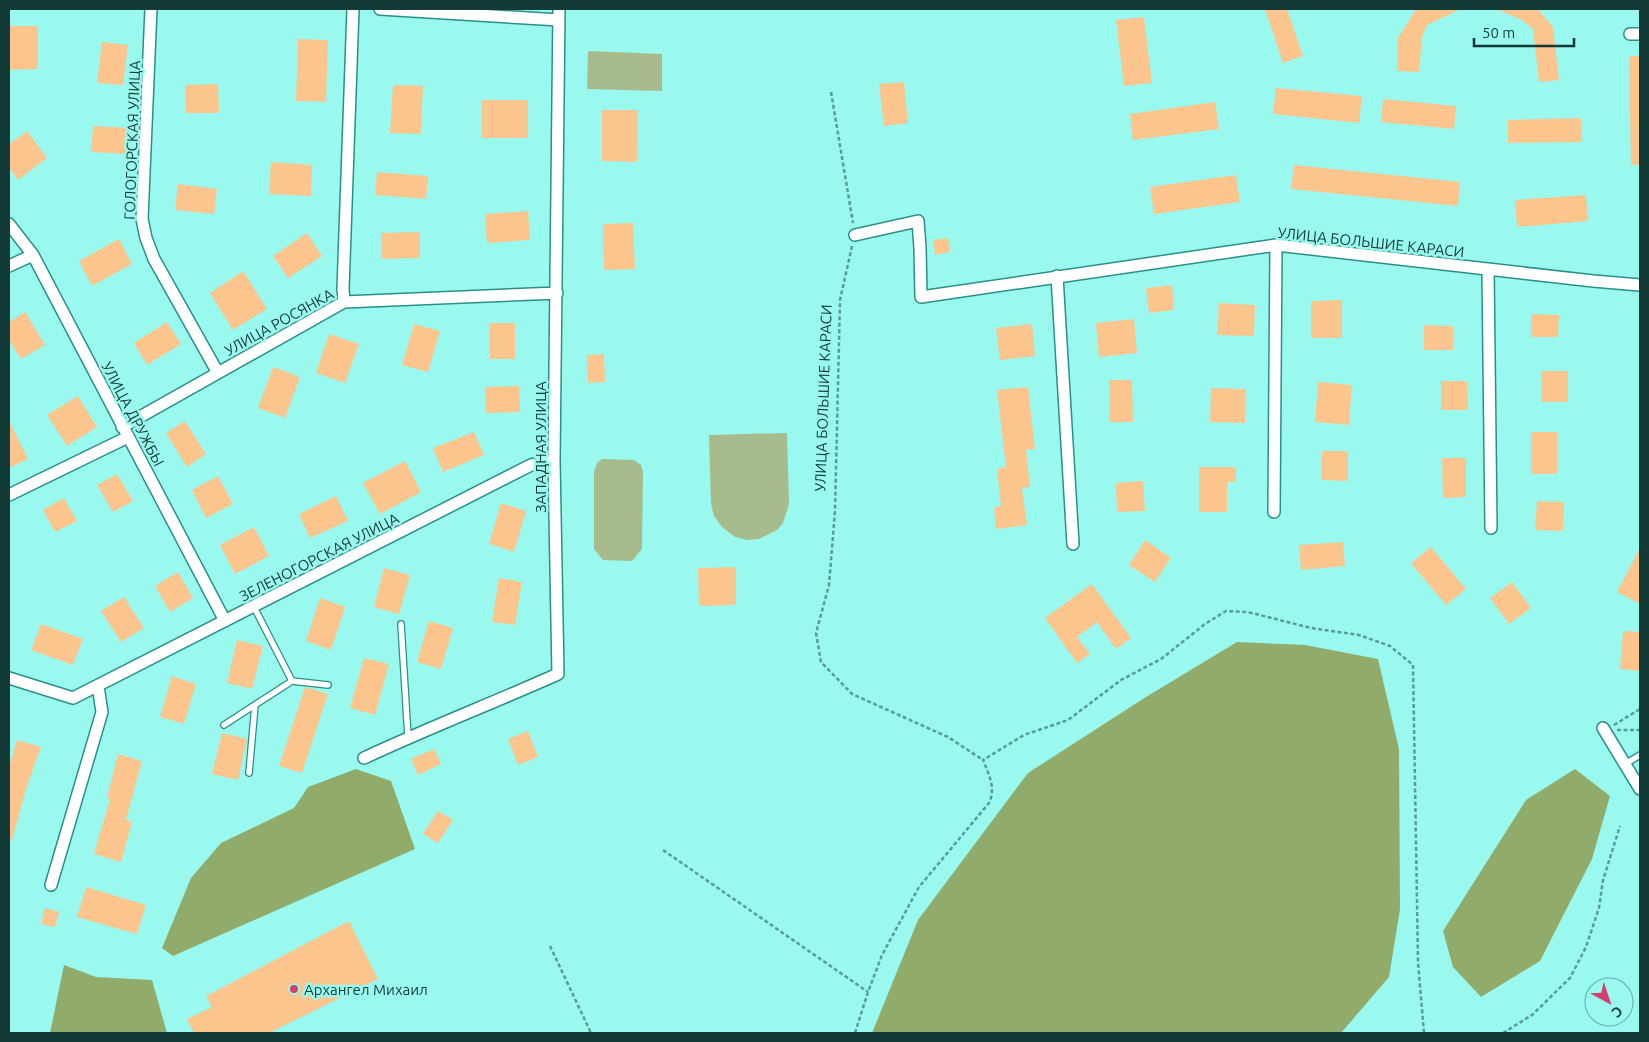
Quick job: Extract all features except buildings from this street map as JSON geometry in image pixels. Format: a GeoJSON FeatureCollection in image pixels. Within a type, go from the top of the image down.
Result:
{"type":"FeatureCollection","features":[{"type":"Feature","properties":{"kind":"street","name":"ГОЛОГОРСКАЯ УЛИЦА"},"geometry":{"type":"LineString","coordinates":[[151,9],[142,219],[146,238],[154,259],[218,373]]}},
{"type":"Feature","properties":{"kind":"street"},"geometry":{"type":"LineString","coordinates":[[344,302],[353,9]]}},
{"type":"Feature","properties":{"kind":"street"},"geometry":{"type":"LineString","coordinates":[[380,9],[559,14]]}},
{"type":"Feature","properties":{"kind":"street","name":"ЗАПАДНАЯ УЛИЦА"},"geometry":{"type":"LineString","coordinates":[[364,758],[408,737],[558,674],[554,460],[559,14]]}},
{"type":"Feature","properties":{"kind":"street","name":"УЛИЦА БОЛЬШИЕ КАРАСИ"},"geometry":{"type":"LineString","coordinates":[[855,235],[918,221],[920,297],[1276,245],[1640,285]]}},
{"type":"Feature","properties":{"kind":"street","name":"УЛИЦА ДРУЖБЫ"},"geometry":{"type":"LineString","coordinates":[[9,224],[33,255],[225,621]]}},
{"type":"Feature","properties":{"kind":"street"},"geometry":{"type":"LineString","coordinates":[[1274,512],[1276,245]]}},
{"type":"Feature","properties":{"kind":"street"},"geometry":{"type":"LineString","coordinates":[[9,266],[33,255]]}},
{"type":"Feature","properties":{"kind":"street"},"geometry":{"type":"LineString","coordinates":[[1488,269],[1491,528]]}},
{"type":"Feature","properties":{"kind":"street"},"geometry":{"type":"LineString","coordinates":[[1057,276],[1073,544]]}},
{"type":"Feature","properties":{"kind":"street","name":"УЛИЦА РОСЯНКА"},"geometry":{"type":"LineString","coordinates":[[9,496],[125,432],[218,373],[344,302],[556,293]]}},
{"type":"Feature","properties":{"kind":"street","name":"ЗЕЛЕНОГОРСКАЯ УЛИЦА"},"geometry":{"type":"LineString","coordinates":[[9,678],[74,698],[532,465],[554,460]]}},
{"type":"Feature","properties":{"kind":"street"},"geometry":{"type":"LineString","coordinates":[[51,885],[102,712],[98,686]]}},
{"type":"Feature","properties":{"kind":"street"},"geometry":{"type":"LineString","coordinates":[[1605,728],[1640,789]]}},
{"type":"Feature","properties":{"kind":"lane"},"geometry":{"type":"LineString","coordinates":[[254,607],[292,681]]}},
{"type":"Feature","properties":{"kind":"lane"},"geometry":{"type":"LineString","coordinates":[[401,624],[408,737]]}},
{"type":"Feature","properties":{"kind":"lane"},"geometry":{"type":"LineString","coordinates":[[224,725],[292,681],[328,685]]}},
{"type":"Feature","properties":{"kind":"lane"},"geometry":{"type":"LineString","coordinates":[[248,773],[255,705]]}},
{"type":"Feature","properties":{"kind":"lane"},"geometry":{"type":"LineString","coordinates":[[1625,764],[1640,755]]}},
{"type":"Feature","properties":{"kind":"path","name":"УЛИЦА БОЛЬШИЕ КАРАСИ"},"geometry":{"type":"LineString","coordinates":[[831,92],[855,235],[840,300],[835,510],[829,585],[816,633],[821,662],[852,694],[948,737],[983,760]]}},
{"type":"Feature","properties":{"kind":"path"},"geometry":{"type":"LineString","coordinates":[[854,1033],[882,955],[918,887],[989,803],[993,794],[992,783],[983,760],[1024,735],[1068,720],[1121,680],[1161,658],[1205,624],[1226,611],[1248,612],[1311,628],[1359,635],[1390,646],[1414,665],[1418,962],[1424,1033]]}},
{"type":"Feature","properties":{"kind":"path"},"geometry":{"type":"LineString","coordinates":[[1605,728],[1640,709]]}},
{"type":"Feature","properties":{"kind":"path"},"geometry":{"type":"LineString","coordinates":[[1503,1033],[1532,1015],[1570,978],[1586,947],[1599,908],[1603,880],[1620,826]]}},
{"type":"Feature","properties":{"kind":"path"},"geometry":{"type":"LineString","coordinates":[[663,850],[868,992]]}},
{"type":"Feature","properties":{"kind":"path"},"geometry":{"type":"LineString","coordinates":[[550,946],[591,1033]]}},
{"type":"Feature","properties":{"kind":"green space"},"geometry":{"type":"Polygon","coordinates":[[[588,51],[662,54],[662,91],[587,89],[588,51]]]}},
{"type":"Feature","properties":{"kind":"green space"},"geometry":{"type":"Polygon","coordinates":[[[787,433],[789,504],[783,523],[777,530],[759,539],[747,540],[735,537],[722,527],[714,516],[711,504],[709,435],[787,433]]]}},
{"type":"Feature","properties":{"kind":"green space"},"geometry":{"type":"Polygon","coordinates":[[[602,459],[634,460],[641,465],[643,472],[642,549],[632,561],[603,560],[594,549],[594,472],[597,463],[602,459]]]}},
{"type":"Feature","properties":{"kind":"green space"},"geometry":{"type":"Polygon","coordinates":[[[1237,642],[1305,645],[1378,659],[1399,749],[1400,909],[1389,977],[1341,1033],[872,1033],[918,920],[1028,773],[1146,697],[1237,642]]]}},
{"type":"Feature","properties":{"kind":"green space"},"geometry":{"type":"Polygon","coordinates":[[[356,769],[391,781],[415,849],[173,956],[162,948],[191,878],[221,843],[294,808],[308,787],[356,769]]]}},
{"type":"Feature","properties":{"kind":"green space"},"geometry":{"type":"Polygon","coordinates":[[[1575,769],[1610,796],[1592,859],[1540,961],[1481,997],[1453,967],[1443,931],[1526,800],[1575,769]]]}},
{"type":"Feature","properties":{"kind":"green space"},"geometry":{"type":"Polygon","coordinates":[[[64,965],[96,977],[152,980],[167,1033],[50,1033],[64,965]]]}},
{"type":"Feature","properties":{"kind":"place","name":"Архангел Михаил"},"geometry":{"type":"Point","coordinates":[294,989]}}]}
